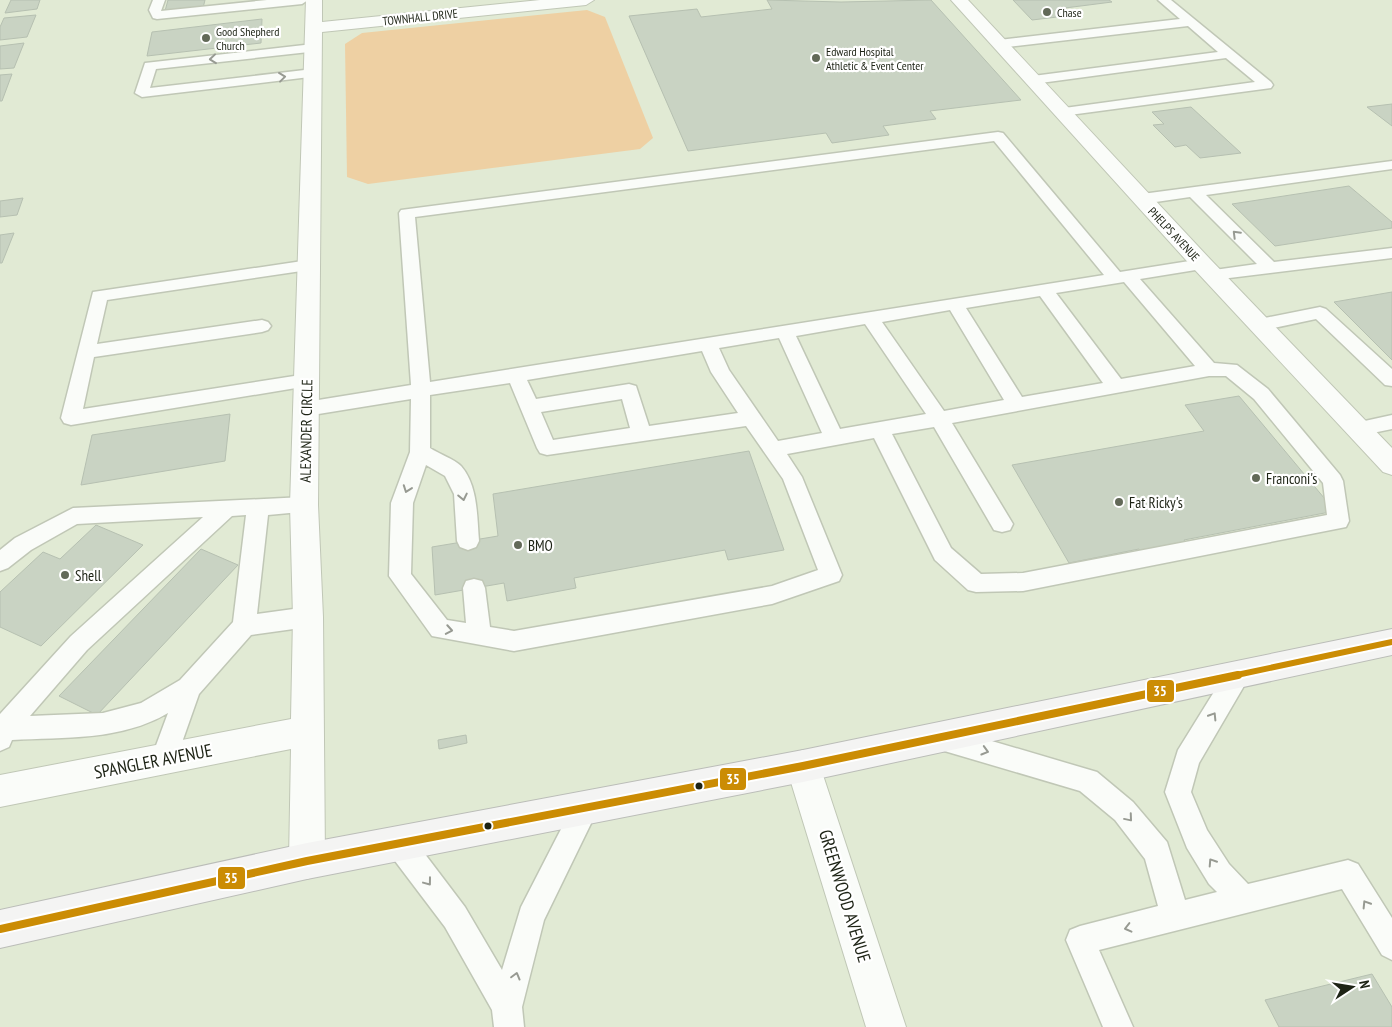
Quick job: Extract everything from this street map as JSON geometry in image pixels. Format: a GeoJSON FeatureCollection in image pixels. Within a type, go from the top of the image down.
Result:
{"type":"FeatureCollection","features":[{"type":"Feature","properties":{"kind":"main road"},"geometry":{"type":"LineString","coordinates":[[2,931],[307,861],[803,766],[1392,642]]}},
{"type":"Feature","properties":{"kind":"street","name":"ALEXANDER CIRCLE"},"geometry":{"type":"LineString","coordinates":[[307,861],[308,617],[304,504],[314,0]]}},
{"type":"Feature","properties":{"kind":"street","name":"TOWNHALL DRIVE"},"geometry":{"type":"LineString","coordinates":[[313,38],[536,3],[586,0]]}},
{"type":"Feature","properties":{"kind":"street","name":"PHELPS AVENUE"},"geometry":{"type":"LineString","coordinates":[[959,0],[1208,270],[1392,465]]}},
{"type":"Feature","properties":{"kind":"street","name":"SPANGLER AVENUE"},"geometry":{"type":"LineString","coordinates":[[0,791],[307,731]]}},
{"type":"Feature","properties":{"kind":"street","name":"GREENWOOD AVENUE"},"geometry":{"type":"LineString","coordinates":[[803,766],[886,1027]]}},
{"type":"Feature","properties":{"kind":"lane"},"geometry":{"type":"LineString","coordinates":[[159,0],[155,10],[157,15],[302,0]]}},
{"type":"Feature","properties":{"kind":"lane"},"geometry":{"type":"LineString","coordinates":[[1062,112],[1266,85],[1164,0]]}},
{"type":"Feature","properties":{"kind":"lane"},"geometry":{"type":"LineString","coordinates":[[1184,0],[1191,22]]}},
{"type":"Feature","properties":{"kind":"lane"},"geometry":{"type":"LineString","coordinates":[[999,44],[1191,22]]}},
{"type":"Feature","properties":{"kind":"lane"},"geometry":{"type":"LineString","coordinates":[[312,73],[142,93],[150,66],[313,38]]}},
{"type":"Feature","properties":{"kind":"lane"},"geometry":{"type":"LineString","coordinates":[[1033,80],[1230,54]]}},
{"type":"Feature","properties":{"kind":"lane"},"geometry":{"type":"LineString","coordinates":[[708,343],[720,372],[792,478],[831,575],[772,595],[514,641],[440,629],[400,576],[402,503],[420,452],[421,390],[407,213],[998,136],[1122,277],[1209,370]]}},
{"type":"Feature","properties":{"kind":"lane"},"geometry":{"type":"LineString","coordinates":[[1142,199],[1392,165]]}},
{"type":"Feature","properties":{"kind":"lane"},"geometry":{"type":"LineString","coordinates":[[1373,168],[1392,182]]}},
{"type":"Feature","properties":{"kind":"lane"},"geometry":{"type":"LineString","coordinates":[[1194,192],[1270,268]]}},
{"type":"Feature","properties":{"kind":"lane"},"geometry":{"type":"LineString","coordinates":[[306,409],[1122,277],[1208,270],[1270,268],[1392,253]]}},
{"type":"Feature","properties":{"kind":"lane"},"geometry":{"type":"LineString","coordinates":[[307,380],[71,418],[99,296],[309,265]]}},
{"type":"Feature","properties":{"kind":"lane"},"geometry":{"type":"LineString","coordinates":[[1045,290],[1116,387]]}},
{"type":"Feature","properties":{"kind":"lane"},"geometry":{"type":"LineString","coordinates":[[955,304],[1017,405]]}},
{"type":"Feature","properties":{"kind":"lane"},"geometry":{"type":"LineString","coordinates":[[1260,325],[1320,313],[1392,380]]}},
{"type":"Feature","properties":{"kind":"lane"},"geometry":{"type":"LineString","coordinates":[[870,318],[939,419],[1002,524]]}},
{"type":"Feature","properties":{"kind":"lane"},"geometry":{"type":"LineString","coordinates":[[86,352],[262,326]]}},
{"type":"Feature","properties":{"kind":"lane"},"geometry":{"type":"LineString","coordinates":[[785,332],[834,438]]}},
{"type":"Feature","properties":{"kind":"lane"},"geometry":{"type":"LineString","coordinates":[[620,358],[642,434]]}},
{"type":"Feature","properties":{"kind":"lane"},"geometry":{"type":"LineString","coordinates":[[772,449],[1209,370],[1230,369],[1261,394],[1333,481],[1338,521],[1023,582],[976,583],[943,554],[880,430]]}},
{"type":"Feature","properties":{"kind":"lane"},"geometry":{"type":"LineString","coordinates":[[516,375],[547,448],[750,418]]}},
{"type":"Feature","properties":{"kind":"lane"},"geometry":{"type":"LineString","coordinates":[[530,407],[629,391]]}},
{"type":"Feature","properties":{"kind":"lane"},"geometry":{"type":"LineString","coordinates":[[1358,429],[1392,422]]}},
{"type":"Feature","properties":{"kind":"lane"},"geometry":{"type":"LineString","coordinates":[[420,452],[453,471],[464,494],[468,541]]}},
{"type":"Feature","properties":{"kind":"lane"},"geometry":{"type":"LineString","coordinates":[[0,562],[23,544],[73,516],[304,504]]}},
{"type":"Feature","properties":{"kind":"lane"},"geometry":{"type":"LineString","coordinates":[[2,734],[103,724],[146,713],[189,688],[244,626],[258,506]]}},
{"type":"Feature","properties":{"kind":"lane"},"geometry":{"type":"LineString","coordinates":[[2,734],[79,643],[227,508]]}},
{"type":"Feature","properties":{"kind":"lane"},"geometry":{"type":"LineString","coordinates":[[474,588],[479,635]]}},
{"type":"Feature","properties":{"kind":"lane"},"geometry":{"type":"LineString","coordinates":[[244,626],[308,617]]}},
{"type":"Feature","properties":{"kind":"lane"},"geometry":{"type":"LineString","coordinates":[[1240,674],[1187,759],[1178,792],[1197,839],[1219,874],[1243,899]]}},
{"type":"Feature","properties":{"kind":"lane"},"geometry":{"type":"LineString","coordinates":[[164,759],[189,688]]}},
{"type":"Feature","properties":{"kind":"lane"},"geometry":{"type":"LineString","coordinates":[[938,738],[1088,781],[1124,811],[1157,852],[1175,916]]}},
{"type":"Feature","properties":{"kind":"lane"},"geometry":{"type":"LineString","coordinates":[[508,1017],[531,918],[586,807]]}},
{"type":"Feature","properties":{"kind":"lane"},"geometry":{"type":"LineString","coordinates":[[399,843],[455,917],[508,1017]]}},
{"type":"Feature","properties":{"kind":"lane"},"geometry":{"type":"LineString","coordinates":[[1118,1027],[1080,940],[1348,874],[1392,945]]}},
{"type":"Feature","properties":{"kind":"shaded area"},"geometry":{"type":"Polygon","coordinates":[[[587,10],[605,17],[653,138],[640,149],[368,184],[347,177],[345,44],[362,33],[587,10]]]}},
{"type":"Feature","properties":{"kind":"building"},"geometry":{"type":"Polygon","coordinates":[[[11,0],[40,0],[37,9],[5,13],[11,0]]]}},
{"type":"Feature","properties":{"kind":"building"},"geometry":{"type":"Polygon","coordinates":[[[168,0],[205,0],[203,8],[165,11],[168,0]]]}},
{"type":"Feature","properties":{"kind":"building","name":"Edward Hospital Athletic & Event Center"},"geometry":{"type":"Polygon","coordinates":[[[767,0],[841,2],[931,0],[1021,100],[930,111],[936,119],[883,126],[889,135],[832,143],[826,133],[688,151],[629,16],[697,9],[701,17],[772,9],[767,0]]]}},
{"type":"Feature","properties":{"kind":"building","name":"Chase"},"geometry":{"type":"Polygon","coordinates":[[[1013,0],[1109,0],[1112,2],[1065,8],[1074,15],[1032,20],[1013,0]]]}},
{"type":"Feature","properties":{"kind":"building"},"geometry":{"type":"Polygon","coordinates":[[[36,15],[27,37],[0,40],[0,27],[4,18],[36,15]]]}},
{"type":"Feature","properties":{"kind":"building","name":"Good Shepherd Church"},"geometry":{"type":"Polygon","coordinates":[[[262,19],[261,43],[147,56],[152,32],[262,19]]]}},
{"type":"Feature","properties":{"kind":"building"},"geometry":{"type":"Polygon","coordinates":[[[24,43],[14,68],[0,69],[0,46],[24,43]]]}},
{"type":"Feature","properties":{"kind":"building"},"geometry":{"type":"Polygon","coordinates":[[[12,74],[2,101],[0,101],[0,75],[12,74]]]}},
{"type":"Feature","properties":{"kind":"building"},"geometry":{"type":"Polygon","coordinates":[[[1392,104],[1392,126],[1367,107],[1392,104]]]}},
{"type":"Feature","properties":{"kind":"building"},"geometry":{"type":"Polygon","coordinates":[[[1191,107],[1241,153],[1200,158],[1186,145],[1175,147],[1153,125],[1164,124],[1152,112],[1191,107]]]}},
{"type":"Feature","properties":{"kind":"building"},"geometry":{"type":"Polygon","coordinates":[[[1349,186],[1392,222],[1392,228],[1275,246],[1232,204],[1349,186]]]}},
{"type":"Feature","properties":{"kind":"building"},"geometry":{"type":"Polygon","coordinates":[[[23,198],[17,215],[0,217],[0,201],[23,198]]]}},
{"type":"Feature","properties":{"kind":"building"},"geometry":{"type":"Polygon","coordinates":[[[14,233],[2,263],[0,263],[0,235],[14,233]]]}},
{"type":"Feature","properties":{"kind":"building"},"geometry":{"type":"Polygon","coordinates":[[[1392,292],[1392,360],[1334,302],[1392,292]]]}},
{"type":"Feature","properties":{"kind":"building"},"geometry":{"type":"Polygon","coordinates":[[[1239,396],[1335,511],[1184,540],[1188,546],[1143,555],[1139,549],[1069,563],[1012,465],[1204,431],[1185,405],[1239,396]]]}},
{"type":"Feature","properties":{"kind":"building"},"geometry":{"type":"Polygon","coordinates":[[[230,414],[225,461],[81,485],[92,435],[230,414]]]}},
{"type":"Feature","properties":{"kind":"building"},"geometry":{"type":"Polygon","coordinates":[[[749,451],[784,550],[728,560],[725,550],[574,578],[576,588],[507,601],[504,583],[435,595],[432,547],[498,536],[493,494],[749,451]]]}},
{"type":"Feature","properties":{"kind":"building","name":"Shell"},"geometry":{"type":"Polygon","coordinates":[[[96,525],[143,545],[41,646],[0,627],[0,592],[43,552],[60,559],[96,525]]]}},
{"type":"Feature","properties":{"kind":"building"},"geometry":{"type":"Polygon","coordinates":[[[201,549],[238,565],[97,715],[59,696],[201,549]]]}},
{"type":"Feature","properties":{"kind":"building"},"geometry":{"type":"Polygon","coordinates":[[[466,735],[467,743],[439,749],[438,740],[466,735]]]}},
{"type":"Feature","properties":{"kind":"building"},"geometry":{"type":"Polygon","coordinates":[[[1372,974],[1392,1007],[1392,1027],[1279,1027],[1265,1000],[1372,974]]]}},
{"type":"Feature","properties":{"kind":"transit line","name":"35"},"geometry":{"type":"LineString","coordinates":[[0,929],[307,861],[803,766],[1392,642]]}},
{"type":"Feature","properties":{"kind":"place","name":"Chase"},"geometry":{"type":"Point","coordinates":[1047,12]}},
{"type":"Feature","properties":{"kind":"place","name":"Good Shepherd Church"},"geometry":{"type":"Point","coordinates":[206,38]}},
{"type":"Feature","properties":{"kind":"place","name":"Edward Hospital Athletic & Event Center"},"geometry":{"type":"Point","coordinates":[816,58]}},
{"type":"Feature","properties":{"kind":"place","name":"Franconi's"},"geometry":{"type":"Point","coordinates":[1256,478]}},
{"type":"Feature","properties":{"kind":"place","name":"Fat Ricky's"},"geometry":{"type":"Point","coordinates":[1119,502]}},
{"type":"Feature","properties":{"kind":"place","name":"BMO"},"geometry":{"type":"Point","coordinates":[518,545]}},
{"type":"Feature","properties":{"kind":"place","name":"Shell"},"geometry":{"type":"Point","coordinates":[65,575]}}]}
